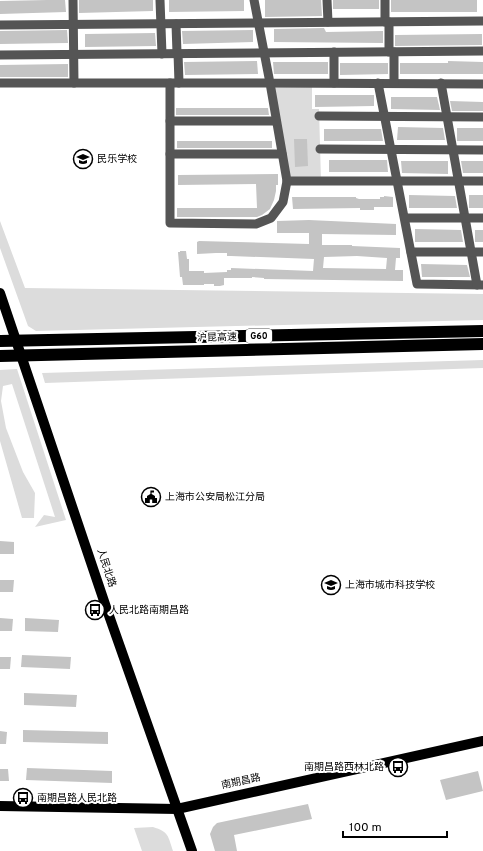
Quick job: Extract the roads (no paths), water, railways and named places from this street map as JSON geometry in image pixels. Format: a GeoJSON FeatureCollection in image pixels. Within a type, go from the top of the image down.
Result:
{"type":"FeatureCollection","features":[{"type":"Feature","properties":{"kind":"highway","name":"沪昆高速"},"geometry":{"type":"LineString","coordinates":[[0,341],[479,331]]}},
{"type":"Feature","properties":{"kind":"highway","name":"沪昆高速"},"geometry":{"type":"LineString","coordinates":[[0,356],[480,344]]}},
{"type":"Feature","properties":{"kind":"main road","name":"人民北路"},"geometry":{"type":"LineString","coordinates":[[0,293],[106,607],[192,851]]}},
{"type":"Feature","properties":{"kind":"main road","name":"南期昌路"},"geometry":{"type":"LineString","coordinates":[[0,806],[177,809],[483,741]]}},
{"type":"Feature","properties":{"kind":"street"},"geometry":{"type":"LineString","coordinates":[[73,0],[74,83]]}},
{"type":"Feature","properties":{"kind":"street"},"geometry":{"type":"LineString","coordinates":[[160,0],[162,54]]}},
{"type":"Feature","properties":{"kind":"street"},"geometry":{"type":"LineString","coordinates":[[176,24],[177,53],[170,121],[170,223],[256,224],[271,218],[284,202],[287,181],[254,0]]}},
{"type":"Feature","properties":{"kind":"street"},"geometry":{"type":"LineString","coordinates":[[327,0],[328,22]]}},
{"type":"Feature","properties":{"kind":"street"},"geometry":{"type":"LineString","coordinates":[[385,0],[394,83]]}},
{"type":"Feature","properties":{"kind":"street"},"geometry":{"type":"LineString","coordinates":[[0,25],[482,21]]}},
{"type":"Feature","properties":{"kind":"street"},"geometry":{"type":"LineString","coordinates":[[0,55],[483,51]]}},
{"type":"Feature","properties":{"kind":"street"},"geometry":{"type":"LineString","coordinates":[[334,52],[334,83]]}},
{"type":"Feature","properties":{"kind":"street"},"geometry":{"type":"LineString","coordinates":[[0,83],[483,84]]}},
{"type":"Feature","properties":{"kind":"street"},"geometry":{"type":"LineString","coordinates":[[378,83],[417,284],[480,285],[471,252],[441,83]]}},
{"type":"Feature","properties":{"kind":"street"},"geometry":{"type":"LineString","coordinates":[[319,116],[483,118]]}},
{"type":"Feature","properties":{"kind":"street"},"geometry":{"type":"LineString","coordinates":[[170,121],[276,121]]}},
{"type":"Feature","properties":{"kind":"street"},"geometry":{"type":"LineString","coordinates":[[320,149],[483,150]]}},
{"type":"Feature","properties":{"kind":"street"},"geometry":{"type":"LineString","coordinates":[[170,154],[282,154]]}},
{"type":"Feature","properties":{"kind":"street"},"geometry":{"type":"LineString","coordinates":[[287,181],[483,181]]}},
{"type":"Feature","properties":{"kind":"street"},"geometry":{"type":"LineString","coordinates":[[405,218],[483,218]]}},
{"type":"Feature","properties":{"kind":"street"},"geometry":{"type":"LineString","coordinates":[[411,252],[483,252]]}},
{"type":"Feature","properties":{"kind":"place","name":"民乐学校"},"geometry":{"type":"Point","coordinates":[83,159]}},
{"type":"Feature","properties":{"kind":"place","name":"上海市公安局松江分局"},"geometry":{"type":"Point","coordinates":[151,497]}},
{"type":"Feature","properties":{"kind":"place","name":"上海市城市科技学校"},"geometry":{"type":"Point","coordinates":[331,585]}},
{"type":"Feature","properties":{"kind":"place","name":"人民北路南期昌路"},"geometry":{"type":"Point","coordinates":[95,610]}},
{"type":"Feature","properties":{"kind":"place","name":"南期昌路西林北路"},"geometry":{"type":"Point","coordinates":[398,767]}},
{"type":"Feature","properties":{"kind":"place","name":"南期昌路人民北路"},"geometry":{"type":"Point","coordinates":[23,798]}}]}
